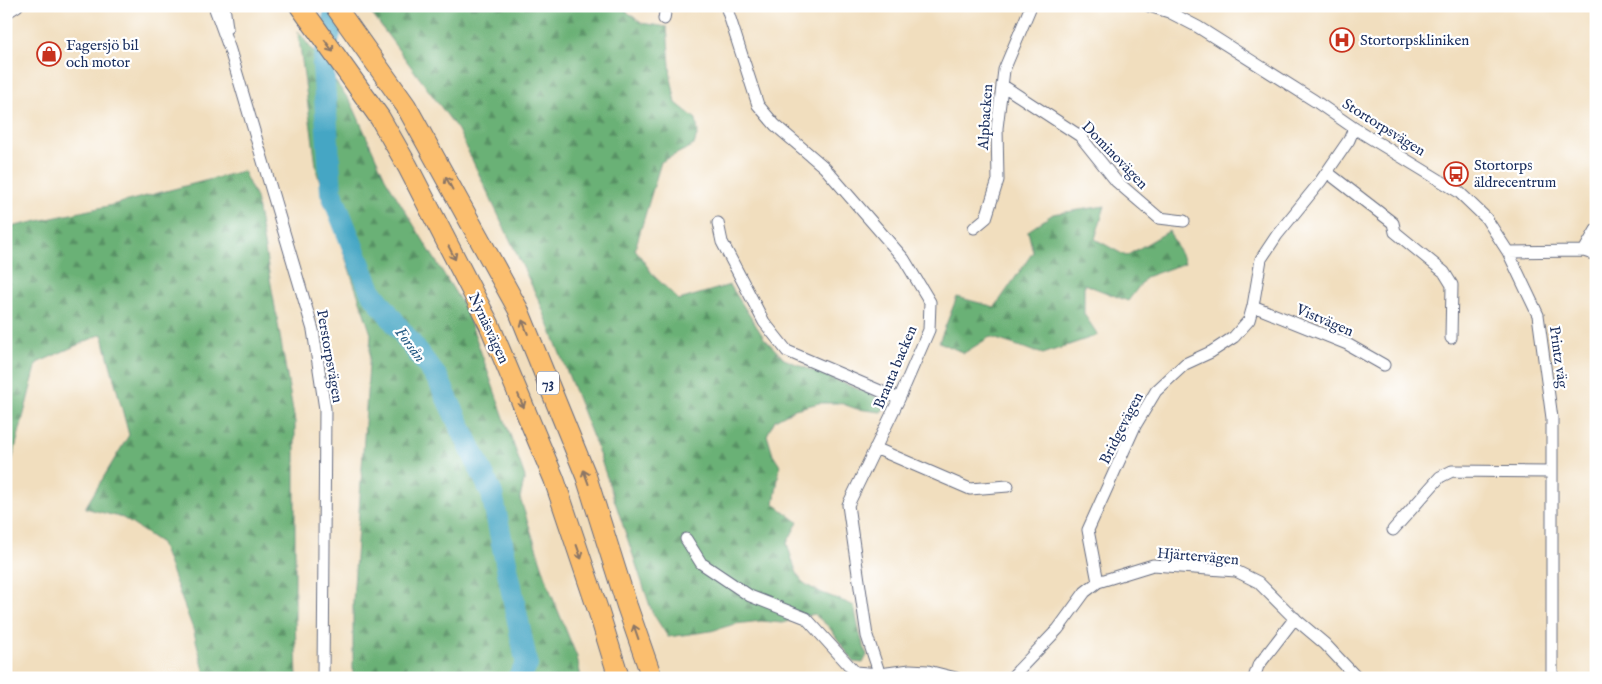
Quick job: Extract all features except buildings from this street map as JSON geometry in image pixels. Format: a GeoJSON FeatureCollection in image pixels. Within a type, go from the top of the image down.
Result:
{"type":"FeatureCollection","features":[{"type":"Feature","properties":{"kind":"highway","name":"Nynäsvägen"},"geometry":{"type":"LineString","coordinates":[[300,6],[380,118],[489,324],[554,479],[619,678]]}},
{"type":"Feature","properties":{"kind":"highway","name":"73"},"geometry":{"type":"LineString","coordinates":[[335,6],[406,106],[518,309],[586,476],[652,678]]}},
{"type":"Feature","properties":{"kind":"street"},"geometry":{"type":"LineString","coordinates":[[6,12],[17,6]]}},
{"type":"Feature","properties":{"kind":"street","name":"Perstorpsvägen"},"geometry":{"type":"LineString","coordinates":[[214,6],[230,50],[313,330],[325,409],[323,678]]}},
{"type":"Feature","properties":{"kind":"street","name":"Perstorpsvägen"},"geometry":{"type":"LineString","coordinates":[[224,6],[230,50]]}},
{"type":"Feature","properties":{"kind":"street"},"geometry":{"type":"LineString","coordinates":[[664,18],[666,6]]}},
{"type":"Feature","properties":{"kind":"street","name":"Branta backen"},"geometry":{"type":"LineString","coordinates":[[726,6],[758,105],[775,125],[824,167],[904,259],[930,302],[929,330],[899,399],[848,505],[867,636],[880,676]]}},
{"type":"Feature","properties":{"kind":"street","name":"Alpbacken"},"geometry":{"type":"LineString","coordinates":[[974,228],[986,218],[998,180],[997,128],[1004,70],[1030,6]]}},
{"type":"Feature","properties":{"kind":"street","name":"Stortorpsvägen"},"geometry":{"type":"LineString","coordinates":[[1149,6],[1169,12],[1198,27],[1354,128],[1459,192],[1486,218],[1508,252]]}},
{"type":"Feature","properties":{"kind":"street","name":"Dominovägen"},"geometry":{"type":"LineString","coordinates":[[1002,85],[1080,136],[1116,180],[1159,218],[1184,221]]}},
{"type":"Feature","properties":{"kind":"street","name":"Bridgevägen"},"geometry":{"type":"LineString","coordinates":[[1098,582],[1088,530],[1135,426],[1156,391],[1185,364],[1211,352],[1234,337],[1249,320],[1261,259],[1277,235],[1327,172],[1349,140],[1354,128]]}},
{"type":"Feature","properties":{"kind":"street"},"geometry":{"type":"LineString","coordinates":[[1327,172],[1393,223],[1395,232],[1449,278],[1452,286],[1451,338]]}},
{"type":"Feature","properties":{"kind":"street"},"geometry":{"type":"LineString","coordinates":[[718,223],[722,242],[764,322],[787,351],[899,399]]}},
{"type":"Feature","properties":{"kind":"street"},"geometry":{"type":"LineString","coordinates":[[1584,251],[1596,230]]}},
{"type":"Feature","properties":{"kind":"street"},"geometry":{"type":"LineString","coordinates":[[1508,252],[1584,251],[1596,255]]}},
{"type":"Feature","properties":{"kind":"street","name":"Printz väg"},"geometry":{"type":"LineString","coordinates":[[1508,252],[1538,314],[1552,418],[1552,678]]}},
{"type":"Feature","properties":{"kind":"street","name":"Vistvägen"},"geometry":{"type":"LineString","coordinates":[[1253,306],[1347,344],[1384,365]]}},
{"type":"Feature","properties":{"kind":"street"},"geometry":{"type":"LineString","coordinates":[[875,448],[970,488],[1008,486]]}},
{"type":"Feature","properties":{"kind":"street"},"geometry":{"type":"LineString","coordinates":[[1393,530],[1440,477],[1452,471],[1552,472]]}},
{"type":"Feature","properties":{"kind":"street"},"geometry":{"type":"LineString","coordinates":[[686,539],[701,563],[750,596],[806,618],[855,672],[880,676],[910,670],[928,671],[956,678]]}},
{"type":"Feature","properties":{"kind":"street","name":"Hjärtervägen"},"geometry":{"type":"LineString","coordinates":[[1011,678],[1058,630],[1085,592],[1098,582],[1153,565],[1236,571],[1258,582],[1325,644],[1357,678]]}},
{"type":"Feature","properties":{"kind":"street"},"geometry":{"type":"LineString","coordinates":[[1254,678],[1258,666],[1295,618]]}},
{"type":"Feature","properties":{"kind":"green space"},"geometry":{"type":"Polygon","coordinates":[[[366,6],[620,6],[641,23],[667,27],[671,78],[676,103],[696,119],[698,132],[694,145],[661,162],[635,249],[654,276],[679,300],[730,285],[764,338],[784,359],[880,398],[885,408],[881,412],[857,409],[840,403],[819,403],[795,409],[775,420],[767,435],[773,455],[780,466],[774,504],[798,522],[787,543],[797,572],[801,580],[811,588],[854,606],[860,635],[867,655],[863,663],[854,662],[829,627],[814,614],[782,623],[761,621],[735,624],[711,631],[668,637],[652,612],[596,445],[540,303],[458,130],[366,6]]]}},
{"type":"Feature","properties":{"kind":"green space"},"geometry":{"type":"Polygon","coordinates":[[[298,31],[352,104],[385,178],[466,310],[525,477],[520,498],[552,596],[577,657],[581,678],[353,678],[353,601],[371,334],[317,173],[298,31]]]}},
{"type":"Feature","properties":{"kind":"green space"},"geometry":{"type":"Polygon","coordinates":[[[243,171],[256,198],[295,422],[295,619],[297,678],[206,678],[193,629],[161,543],[123,518],[85,508],[129,435],[102,334],[37,363],[6,484],[6,228],[108,206],[243,171]]]}},
{"type":"Feature","properties":{"kind":"green space"},"geometry":{"type":"Polygon","coordinates":[[[1105,206],[1095,239],[1126,256],[1169,231],[1185,263],[1146,277],[1128,301],[1084,284],[1084,314],[1098,335],[1043,354],[990,337],[964,353],[939,342],[957,297],[995,307],[1033,252],[1028,231],[1053,214],[1105,206]]]}},
{"type":"Feature","properties":{"kind":"waterway","name":"Forsån"},"geometry":{"type":"LineString","coordinates":[[336,6],[323,64],[331,192],[370,290],[438,379],[492,494],[527,665],[518,678]]}},
{"type":"Feature","properties":{"kind":"place","name":"Stortorpskliniken"},"geometry":{"type":"Point","coordinates":[1342,40]}},
{"type":"Feature","properties":{"kind":"place","name":"Fagersjö bil och motor"},"geometry":{"type":"Point","coordinates":[49,54]}},
{"type":"Feature","properties":{"kind":"place","name":"Stortorps äldrecentrum"},"geometry":{"type":"Point","coordinates":[1456,174]}}]}
